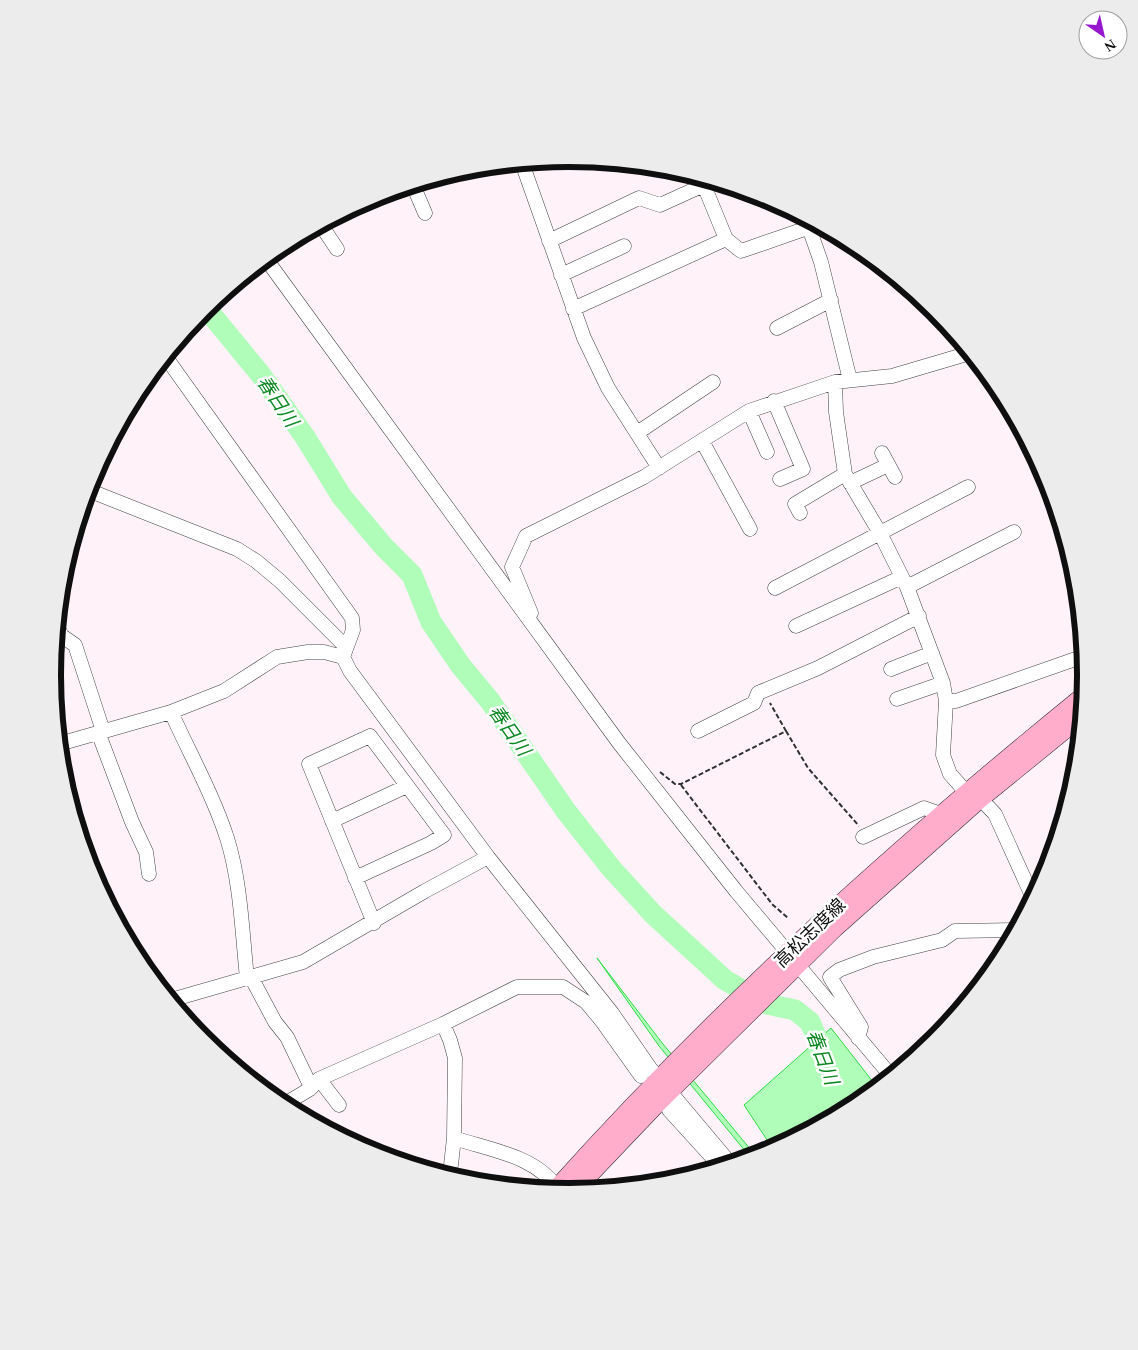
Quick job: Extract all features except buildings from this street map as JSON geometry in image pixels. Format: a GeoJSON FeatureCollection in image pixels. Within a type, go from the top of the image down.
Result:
{"type":"FeatureCollection","features":[{"type":"Feature","properties":{"kind":"main road","name":"高松志度線"},"geometry":{"type":"LineString","coordinates":[[790,962],[834,928],[973,796],[1076,703]]}},
{"type":"Feature","properties":{"kind":"main road","name":"高松志度線"},"geometry":{"type":"LineString","coordinates":[[568,1183],[663,1086],[941,814],[973,796],[1074,722]]}},
{"type":"Feature","properties":{"kind":"street"},"geometry":{"type":"LineString","coordinates":[[524,169],[584,338],[608,388],[659,468]]}},
{"type":"Feature","properties":{"kind":"street"},"geometry":{"type":"LineString","coordinates":[[549,240],[639,198],[660,205],[697,184]]}},
{"type":"Feature","properties":{"kind":"street"},"geometry":{"type":"LineString","coordinates":[[705,186],[726,239],[741,251],[806,226]]}},
{"type":"Feature","properties":{"kind":"street"},"geometry":{"type":"LineString","coordinates":[[416,191],[426,213]]}},
{"type":"Feature","properties":{"kind":"street"},"geometry":{"type":"LineString","coordinates":[[324,230],[337,249]]}},
{"type":"Feature","properties":{"kind":"street"},"geometry":{"type":"LineString","coordinates":[[812,230],[850,380]]}},
{"type":"Feature","properties":{"kind":"street"},"geometry":{"type":"LineString","coordinates":[[573,309],[726,239]]}},
{"type":"Feature","properties":{"kind":"street"},"geometry":{"type":"LineString","coordinates":[[561,275],[624,246]]}},
{"type":"Feature","properties":{"kind":"street"},"geometry":{"type":"LineString","coordinates":[[274,262],[281,280]]}},
{"type":"Feature","properties":{"kind":"street"},"geometry":{"type":"LineString","coordinates":[[270,265],[539,633],[676,816],[790,962],[887,1071]]}},
{"type":"Feature","properties":{"kind":"street"},"geometry":{"type":"LineString","coordinates":[[777,328],[830,300]]}},
{"type":"Feature","properties":{"kind":"street"},"geometry":{"type":"LineString","coordinates":[[539,633],[512,566],[526,536],[659,468],[749,411],[835,382],[892,376],[963,355]]}},
{"type":"Feature","properties":{"kind":"street"},"geometry":{"type":"LineString","coordinates":[[170,361],[352,618],[353,630],[345,652]]}},
{"type":"Feature","properties":{"kind":"street"},"geometry":{"type":"LineString","coordinates":[[637,433],[713,382]]}},
{"type":"Feature","properties":{"kind":"street"},"geometry":{"type":"LineString","coordinates":[[835,382],[836,412],[848,478],[880,533],[904,582],[919,616],[943,683],[946,702],[943,755],[950,774],[995,814],[1029,889]]}},
{"type":"Feature","properties":{"kind":"street"},"geometry":{"type":"LineString","coordinates":[[774,401],[803,469],[780,479]]}},
{"type":"Feature","properties":{"kind":"street"},"geometry":{"type":"LineString","coordinates":[[749,411],[767,452]]}},
{"type":"Feature","properties":{"kind":"street"},"geometry":{"type":"LineString","coordinates":[[702,441],[734,489],[750,529]]}},
{"type":"Feature","properties":{"kind":"street"},"geometry":{"type":"LineString","coordinates":[[800,513],[795,504],[885,459],[895,477]]}},
{"type":"Feature","properties":{"kind":"street"},"geometry":{"type":"LineString","coordinates":[[775,588],[968,487]]}},
{"type":"Feature","properties":{"kind":"street"},"geometry":{"type":"LineString","coordinates":[[95,493],[237,549],[256,561],[280,581],[345,652],[350,671],[607,1016],[663,1086],[725,1158]]}},
{"type":"Feature","properties":{"kind":"street"},"geometry":{"type":"LineString","coordinates":[[796,626],[904,582],[1014,532]]}},
{"type":"Feature","properties":{"kind":"street"},"geometry":{"type":"LineString","coordinates":[[698,731],[754,703],[758,693],[818,668],[919,616]]}},
{"type":"Feature","properties":{"kind":"street"},"geometry":{"type":"LineString","coordinates":[[63,636],[75,645],[101,732],[132,822],[146,852],[149,874]]}},
{"type":"Feature","properties":{"kind":"street"},"geometry":{"type":"LineString","coordinates":[[66,742],[171,712],[224,690],[276,657],[308,652],[345,652]]}},
{"type":"Feature","properties":{"kind":"street"},"geometry":{"type":"LineString","coordinates":[[891,669],[932,652]]}},
{"type":"Feature","properties":{"kind":"street"},"geometry":{"type":"LineString","coordinates":[[946,702],[956,701],[1077,659]]}},
{"type":"Feature","properties":{"kind":"street"},"geometry":{"type":"LineString","coordinates":[[897,698],[943,683]]}},
{"type":"Feature","properties":{"kind":"street"},"geometry":{"type":"LineString","coordinates":[[171,712],[210,794],[227,839],[240,905],[249,978],[315,1083],[339,1105]]}},
{"type":"Feature","properties":{"kind":"street"},"geometry":{"type":"LineString","coordinates":[[355,878],[431,843],[444,835],[370,736],[309,764],[355,878],[374,923]]}},
{"type":"Feature","properties":{"kind":"street"},"geometry":{"type":"LineString","coordinates":[[332,821],[407,786]]}},
{"type":"Feature","properties":{"kind":"street"},"geometry":{"type":"LineString","coordinates":[[865,836],[924,808],[941,814]]}},
{"type":"Feature","properties":{"kind":"street"},"geometry":{"type":"LineString","coordinates":[[177,998],[303,962],[374,923],[425,891],[488,857]]}},
{"type":"Feature","properties":{"kind":"street"},"geometry":{"type":"LineString","coordinates":[[858,1038],[861,1027],[830,977],[839,970],[873,957],[942,940],[955,931],[1008,930]]}},
{"type":"Feature","properties":{"kind":"street"},"geometry":{"type":"LineString","coordinates":[[291,1100],[315,1083],[517,987],[563,987],[607,1016]]}},
{"type":"Feature","properties":{"kind":"street"},"geometry":{"type":"LineString","coordinates":[[442,1024],[450,1040],[455,1058],[454,1138],[450,1168]]}},
{"type":"Feature","properties":{"kind":"street"},"geometry":{"type":"LineString","coordinates":[[663,1086],[716,1160]]}},
{"type":"Feature","properties":{"kind":"street"},"geometry":{"type":"LineString","coordinates":[[454,1138],[534,1164],[553,1183]]}},
{"type":"Feature","properties":{"kind":"path"},"geometry":{"type":"LineString","coordinates":[[764,691],[813,774],[865,836]]}},
{"type":"Feature","properties":{"kind":"path"},"geometry":{"type":"LineString","coordinates":[[660,773],[675,784],[681,784],[786,731]]}},
{"type":"Feature","properties":{"kind":"path"},"geometry":{"type":"LineString","coordinates":[[681,784],[772,904],[789,919]]}},
{"type":"Feature","properties":{"kind":"water"},"geometry":{"type":"Polygon","coordinates":[[[597,958],[663,1044],[750,1149],[745,1151],[659,1046],[597,958]]]}},
{"type":"Feature","properties":{"kind":"water"},"geometry":{"type":"Polygon","coordinates":[[[831,1028],[873,1082],[823,1115],[768,1142],[744,1105],[831,1028]]]}},
{"type":"Feature","properties":{"kind":"waterway","name":"春日川"},"geometry":{"type":"LineString","coordinates":[[211,315],[261,375],[305,437],[342,497],[384,547],[412,575],[431,622],[461,666],[490,701],[566,811],[611,868],[653,914],[725,980],[767,1004],[795,1010],[810,1022],[828,1065]]}}]}
